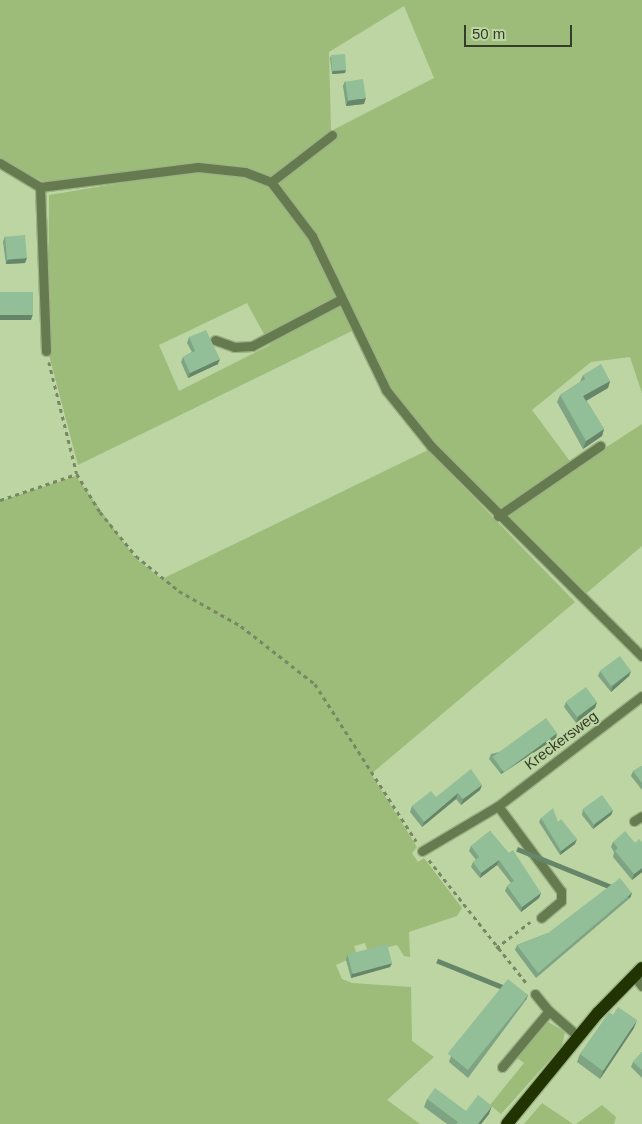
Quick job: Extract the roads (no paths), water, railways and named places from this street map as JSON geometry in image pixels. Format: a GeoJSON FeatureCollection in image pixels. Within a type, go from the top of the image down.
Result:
{"type":"FeatureCollection","features":[{"type":"Feature","properties":{"kind":"main road"},"geometry":{"type":"LineString","coordinates":[[507,1124],[578,1036],[639,976]]}},
{"type":"Feature","properties":{"kind":"street"},"geometry":{"type":"LineString","coordinates":[[271,182],[332,135]]}},
{"type":"Feature","properties":{"kind":"street"},"geometry":{"type":"LineString","coordinates":[[0,163],[40,187],[198,167],[245,172],[271,182],[312,236],[386,390],[431,446],[498,516],[560,579],[642,656]]}},
{"type":"Feature","properties":{"kind":"street"},"geometry":{"type":"LineString","coordinates":[[40,187],[46,352]]}},
{"type":"Feature","properties":{"kind":"street"},"geometry":{"type":"LineString","coordinates":[[215,340],[234,347],[252,346],[341,298]]}},
{"type":"Feature","properties":{"kind":"street"},"geometry":{"type":"LineString","coordinates":[[498,516],[600,446]]}},
{"type":"Feature","properties":{"kind":"street","name":"Kreckersweg"},"geometry":{"type":"LineString","coordinates":[[422,851],[498,806],[642,696]]}},
{"type":"Feature","properties":{"kind":"street"},"geometry":{"type":"LineString","coordinates":[[498,806],[561,890],[561,901],[541,918]]}},
{"type":"Feature","properties":{"kind":"street"},"geometry":{"type":"LineString","coordinates":[[535,994],[548,1011],[578,1036]]}},
{"type":"Feature","properties":{"kind":"street"},"geometry":{"type":"LineString","coordinates":[[502,1067],[548,1011]]}}]}
